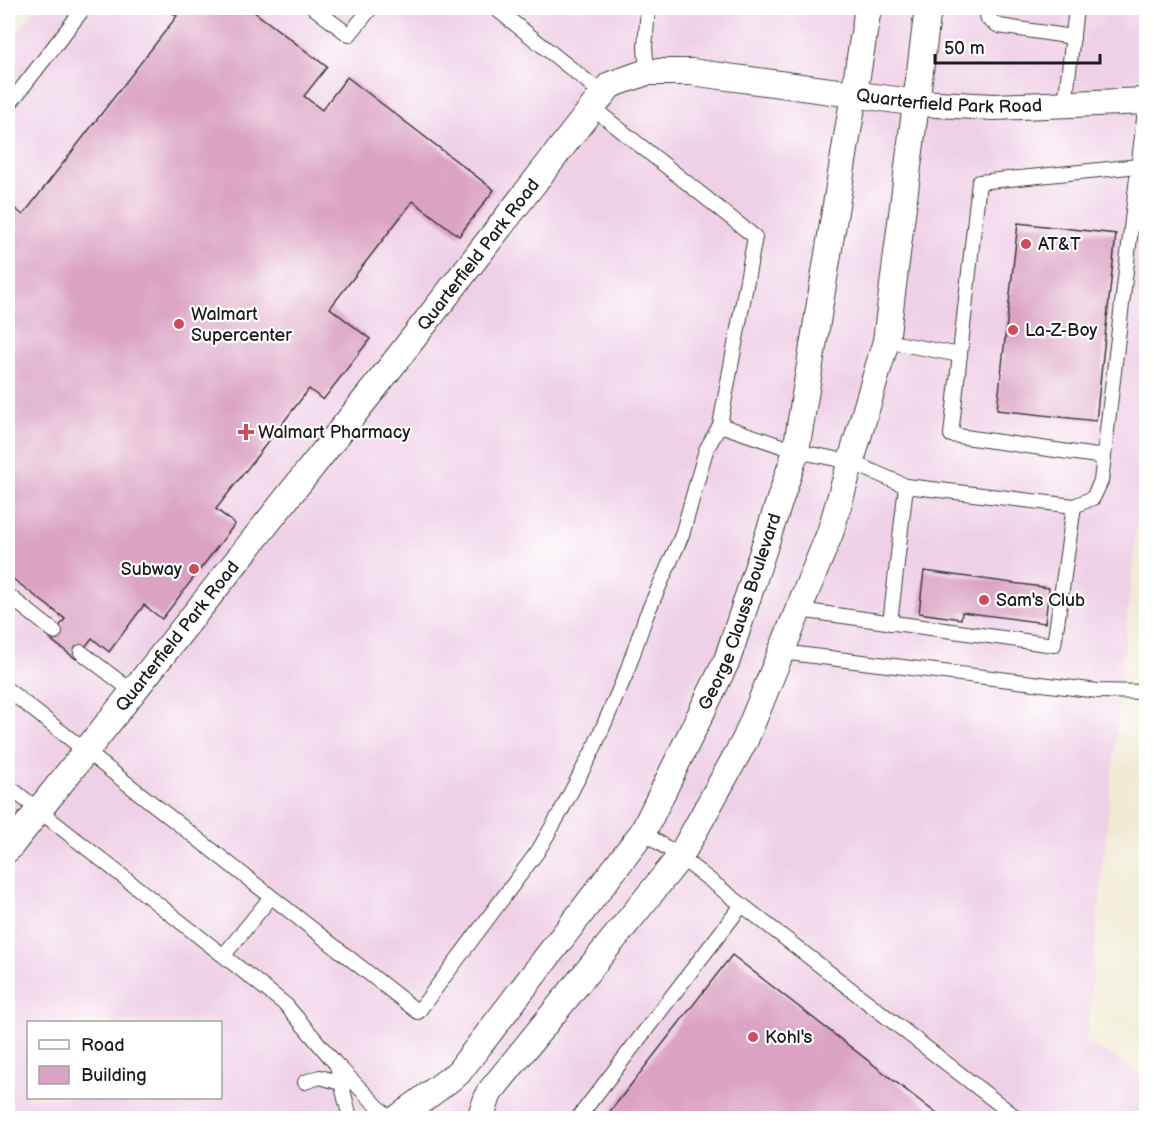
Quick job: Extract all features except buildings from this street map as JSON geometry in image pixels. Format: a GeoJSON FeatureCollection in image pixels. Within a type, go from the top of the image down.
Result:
{"type":"FeatureCollection","features":[{"type":"Feature","properties":{"kind":"street","name":"George Clauss Boulevard"},"geometry":{"type":"LineString","coordinates":[[398,1119],[458,1073],[643,832],[727,660],[796,451],[867,8]]}},
{"type":"Feature","properties":{"kind":"street"},"geometry":{"type":"LineString","coordinates":[[480,1119],[489,1093],[680,857],[745,740],[830,533],[886,341],[918,103],[928,8]]}},
{"type":"Feature","properties":{"kind":"street","name":"Quarterfield Park Road"},"geometry":{"type":"LineString","coordinates":[[8,849],[610,85],[647,72],[691,72],[918,103],[994,107],[1146,102]]}},
{"type":"Feature","properties":{"kind":"lane"},"geometry":{"type":"LineString","coordinates":[[8,106],[84,8]]}},
{"type":"Feature","properties":{"kind":"lane"},"geometry":{"type":"LineString","coordinates":[[314,8],[349,35],[371,8]]}},
{"type":"Feature","properties":{"kind":"lane"},"geometry":{"type":"LineString","coordinates":[[8,690],[418,1012],[538,851],[593,750],[626,674],[646,616],[682,535],[706,450],[720,425],[756,237],[598,101],[495,8]]}},
{"type":"Feature","properties":{"kind":"lane"},"geometry":{"type":"LineString","coordinates":[[647,72],[645,37],[648,8]]}},
{"type":"Feature","properties":{"kind":"lane"},"geometry":{"type":"LineString","coordinates":[[985,8],[988,20],[999,26],[1073,37]]}},
{"type":"Feature","properties":{"kind":"lane"},"geometry":{"type":"LineString","coordinates":[[1065,106],[1076,8]]}},
{"type":"Feature","properties":{"kind":"lane"},"geometry":{"type":"LineString","coordinates":[[720,425],[796,451],[850,462],[906,486],[1074,506],[1093,498],[1099,489],[1104,457],[1146,102]]}},
{"type":"Feature","properties":{"kind":"lane"},"geometry":{"type":"LineString","coordinates":[[1104,457],[951,435],[980,183],[1139,166]]}},
{"type":"Feature","properties":{"kind":"lane"},"geometry":{"type":"LineString","coordinates":[[886,341],[960,355]]}},
{"type":"Feature","properties":{"kind":"lane"},"geometry":{"type":"LineString","coordinates":[[890,623],[906,486]]}},
{"type":"Feature","properties":{"kind":"lane"},"geometry":{"type":"LineString","coordinates":[[799,609],[1054,645],[1074,506]]}},
{"type":"Feature","properties":{"kind":"lane"},"geometry":{"type":"LineString","coordinates":[[8,595],[55,632]]}},
{"type":"Feature","properties":{"kind":"lane"},"geometry":{"type":"LineString","coordinates":[[81,652],[133,692]]}},
{"type":"Feature","properties":{"kind":"lane"},"geometry":{"type":"LineString","coordinates":[[781,652],[1098,691],[1146,692]]}},
{"type":"Feature","properties":{"kind":"lane"},"geometry":{"type":"LineString","coordinates":[[8,786],[286,1005],[336,1064],[389,1119]]}},
{"type":"Feature","properties":{"kind":"lane"},"geometry":{"type":"LineString","coordinates":[[643,832],[680,857],[1017,1119]]}},
{"type":"Feature","properties":{"kind":"lane"},"geometry":{"type":"LineString","coordinates":[[224,955],[271,897]]}},
{"type":"Feature","properties":{"kind":"lane"},"geometry":{"type":"LineString","coordinates":[[578,1119],[742,906]]}},
{"type":"Feature","properties":{"kind":"lane"},"geometry":{"type":"LineString","coordinates":[[336,1064],[350,1119]]}},
{"type":"Feature","properties":{"kind":"lane"},"geometry":{"type":"LineString","coordinates":[[305,1082],[320,1077],[341,1083]]}},
{"type":"Feature","properties":{"kind":"shaded area"},"geometry":{"type":"Polygon","coordinates":[[[37,8],[1146,8],[1146,428],[1086,1043],[1146,1075],[1146,1118],[8,1118],[8,45],[37,8]]]}},
{"type":"Feature","properties":{"kind":"place","name":"AT&T"},"geometry":{"type":"Point","coordinates":[1026,244]}},
{"type":"Feature","properties":{"kind":"place","name":"Walmart Supercenter"},"geometry":{"type":"Point","coordinates":[179,324]}},
{"type":"Feature","properties":{"kind":"place","name":"La-Z-Boy"},"geometry":{"type":"Point","coordinates":[1013,330]}},
{"type":"Feature","properties":{"kind":"place","name":"Walmart Pharmacy"},"geometry":{"type":"Point","coordinates":[246,432]}},
{"type":"Feature","properties":{"kind":"place","name":"Subway"},"geometry":{"type":"Point","coordinates":[194,569]}},
{"type":"Feature","properties":{"kind":"place","name":"Sam's Club"},"geometry":{"type":"Point","coordinates":[984,600]}},
{"type":"Feature","properties":{"kind":"place","name":"Kohl's"},"geometry":{"type":"Point","coordinates":[753,1037]}}]}
